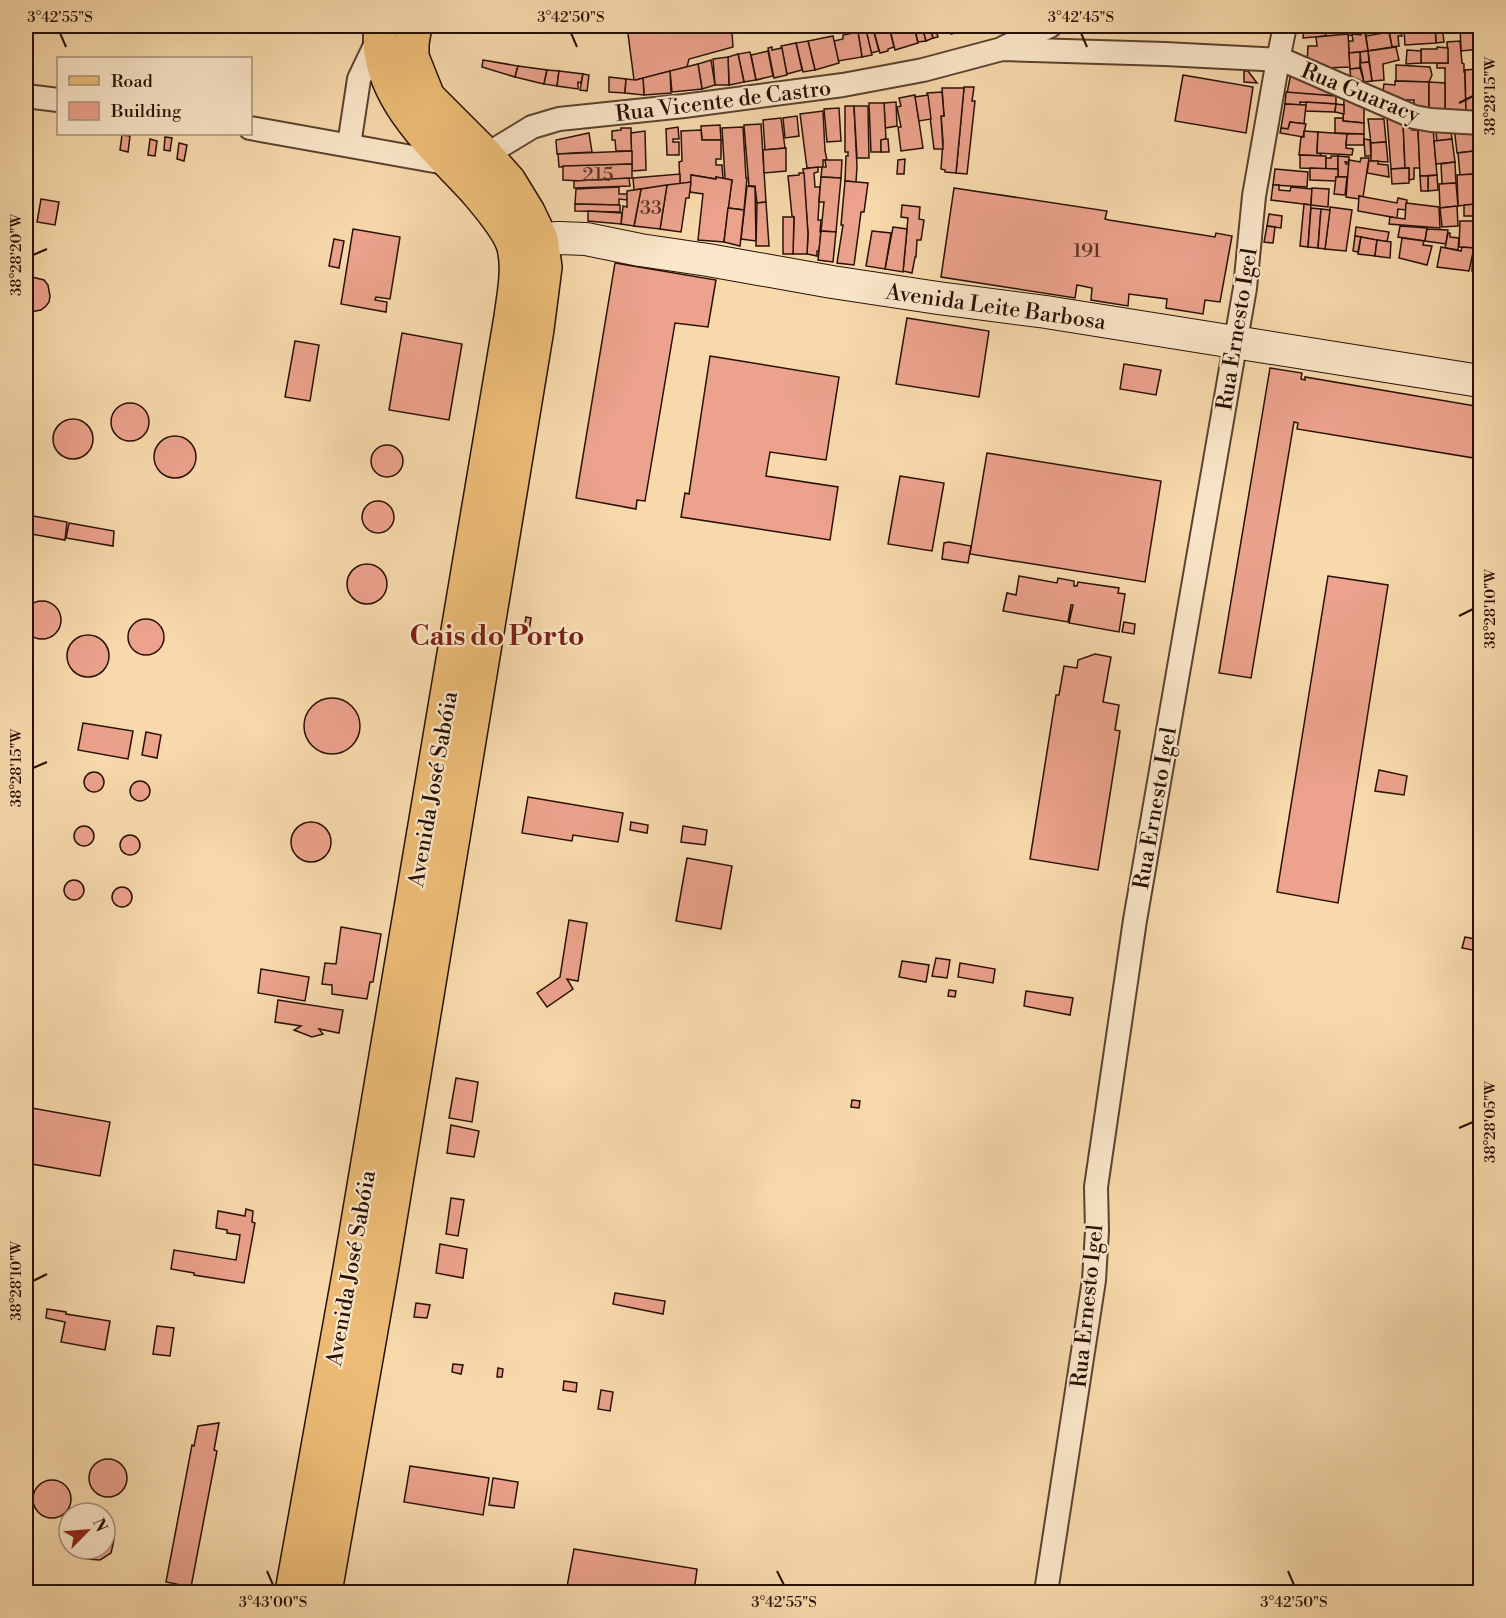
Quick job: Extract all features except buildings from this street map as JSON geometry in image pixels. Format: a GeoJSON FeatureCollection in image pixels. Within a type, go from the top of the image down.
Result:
{"type":"FeatureCollection","features":[{"type":"Feature","properties":{"kind":"main road","name":"Avenida José Sabóia"},"geometry":{"type":"LineString","coordinates":[[292,1593],[352,1258],[512,317],[517,266],[527,241],[528,212],[509,181],[428,97],[412,57],[415,26]]}},
{"type":"Feature","properties":{"kind":"main road","name":"Avenida José Sabóia"},"geometry":{"type":"LineString","coordinates":[[326,1593],[537,329],[545,267],[527,241],[488,205],[406,114],[390,85],[383,60],[380,31]]}},
{"type":"Feature","properties":{"kind":"street","name":"Rua Vicente de Castro"},"geometry":{"type":"LineString","coordinates":[[451,164],[486,155],[532,127],[559,119],[684,106],[843,85],[923,70],[1002,49],[1050,26]]}},
{"type":"Feature","properties":{"kind":"street","name":"Rua Ernesto Igel"},"geometry":{"type":"LineString","coordinates":[[1046,1593],[1094,1280],[1097,1231],[1096,1187],[1135,920],[1245,288],[1254,196],[1285,26]]}},
{"type":"Feature","properties":{"kind":"street"},"geometry":{"type":"LineString","coordinates":[[349,145],[359,80],[380,31]]}},
{"type":"Feature","properties":{"kind":"street","name":"Rua Vicente de Castro"},"geometry":{"type":"LineString","coordinates":[[1002,49],[1278,60]]}},
{"type":"Feature","properties":{"kind":"street","name":"Rua Guaracy"},"geometry":{"type":"LineString","coordinates":[[1278,60],[1283,60],[1414,117],[1480,123]]}},
{"type":"Feature","properties":{"kind":"street"},"geometry":{"type":"LineString","coordinates":[[26,96],[57,100]]}},
{"type":"Feature","properties":{"kind":"street"},"geometry":{"type":"LineString","coordinates":[[252,128],[451,164]]}},
{"type":"Feature","properties":{"kind":"street","name":"Avenida Leite Barbosa"},"geometry":{"type":"LineString","coordinates":[[527,241],[586,239],[832,282],[1046,312],[1480,381]]}},
{"type":"Feature","properties":{"kind":"district","name":"Cais do Porto"},"geometry":{"type":"Point","coordinates":[497,635]}}]}
